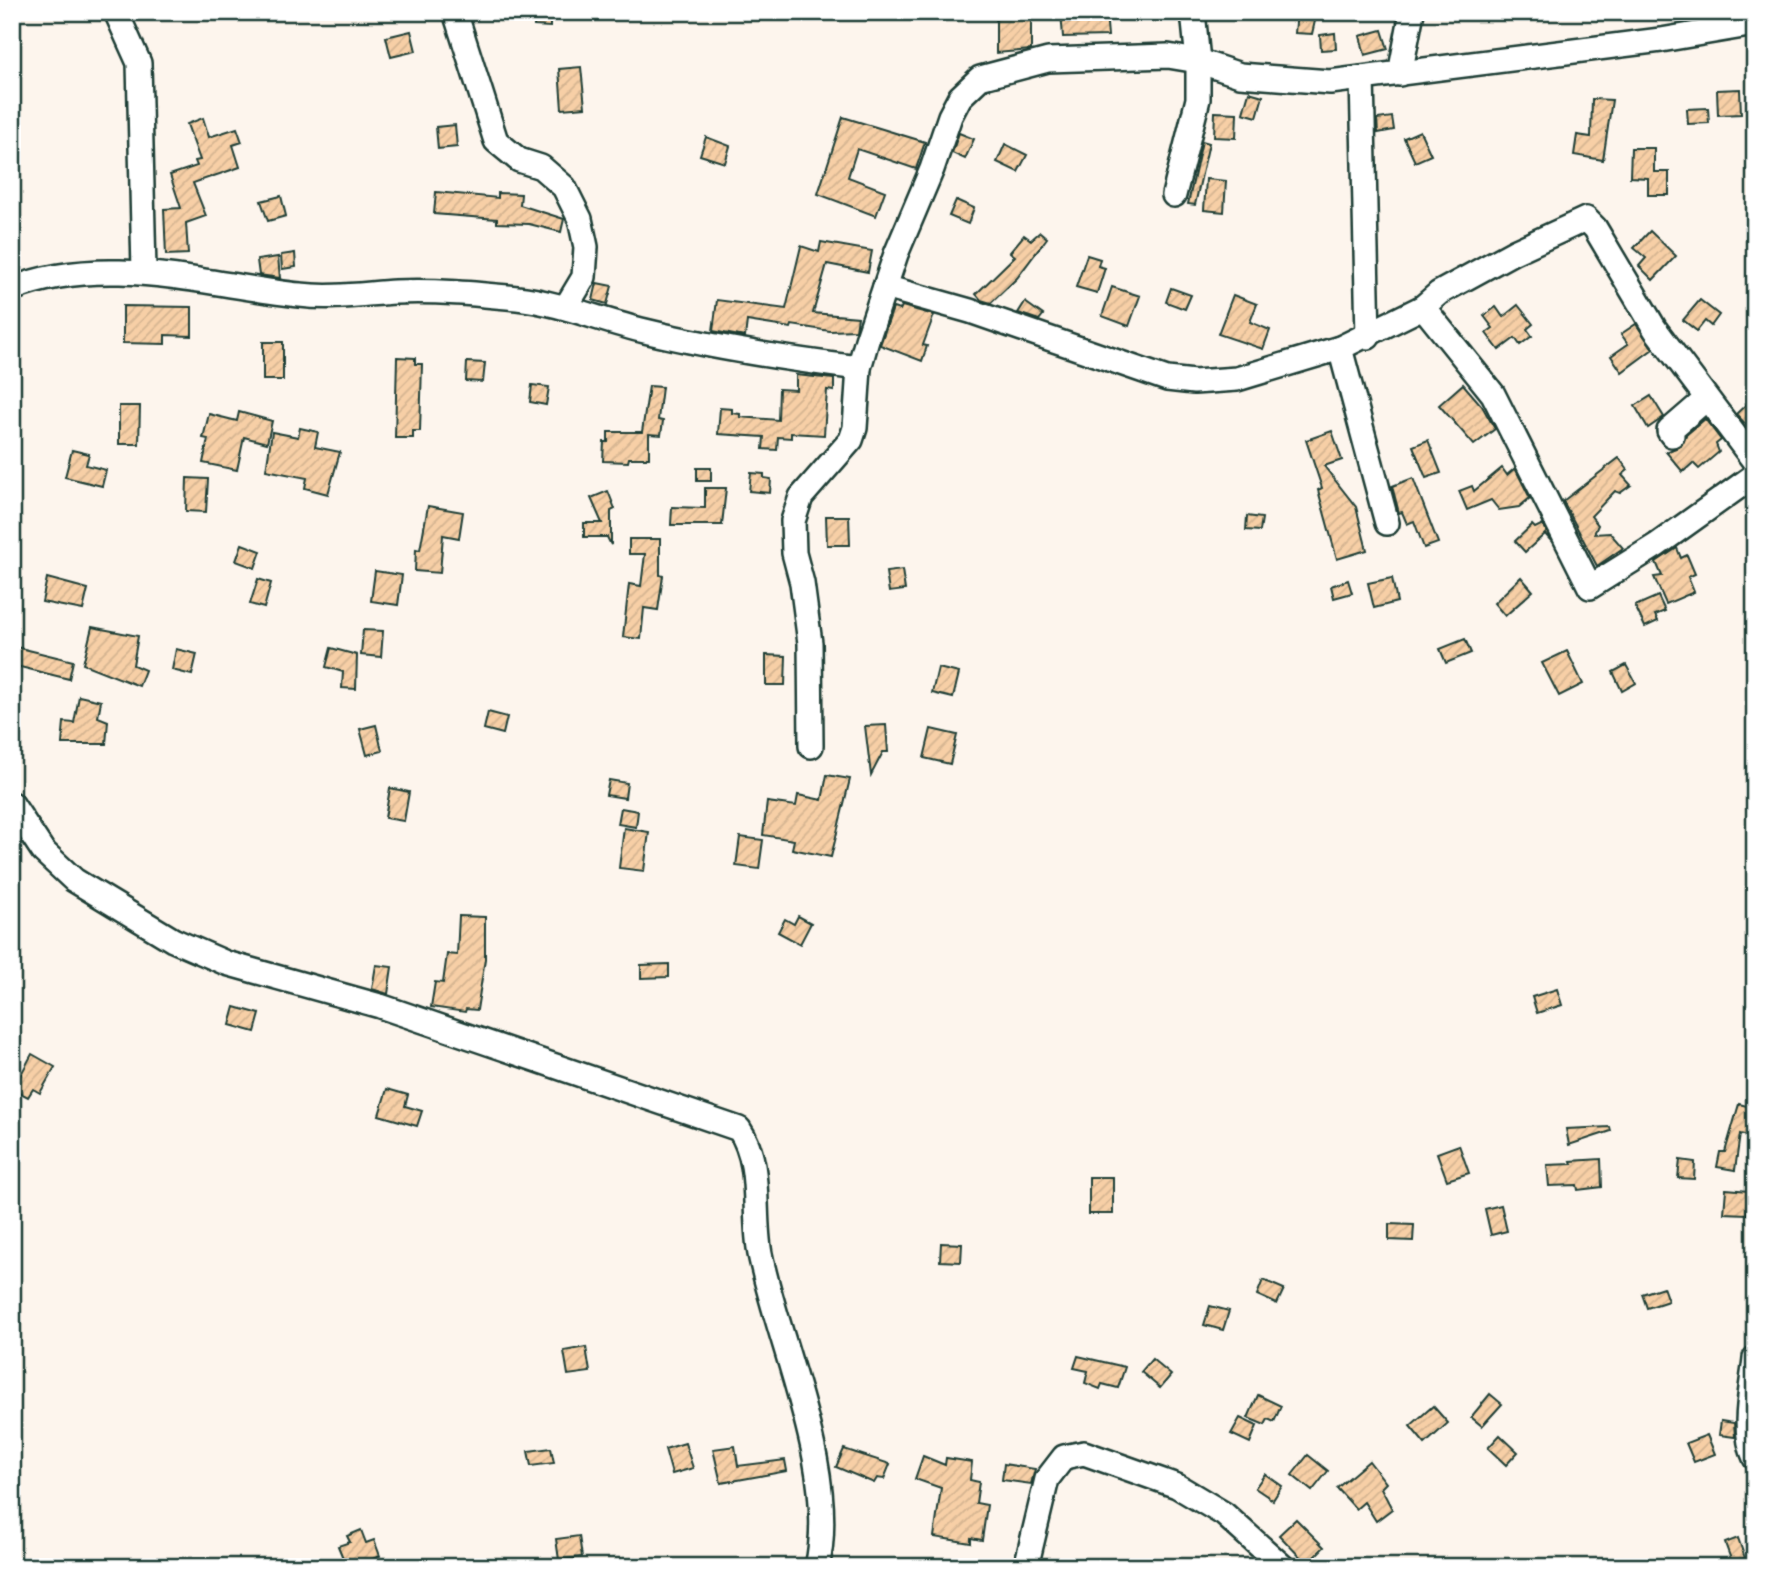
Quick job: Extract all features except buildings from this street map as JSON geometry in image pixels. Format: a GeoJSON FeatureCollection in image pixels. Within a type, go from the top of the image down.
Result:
{"type":"FeatureCollection","features":[{"type":"Feature","properties":{"kind":"street"},"geometry":{"type":"LineString","coordinates":[[116,12],[139,63],[144,271]]}},
{"type":"Feature","properties":{"kind":"street"},"geometry":{"type":"LineString","coordinates":[[455,12],[496,141],[519,160],[541,167],[564,187],[580,219],[586,247],[584,278],[566,307]]}},
{"type":"Feature","properties":{"kind":"street"},"geometry":{"type":"LineString","coordinates":[[1174,195],[1198,99],[1198,61],[1193,12]]}},
{"type":"Feature","properties":{"kind":"street"},"geometry":{"type":"LineString","coordinates":[[1400,74],[1412,12]]}},
{"type":"Feature","properties":{"kind":"street"},"geometry":{"type":"LineString","coordinates":[[811,747],[810,643],[794,553],[793,521],[801,497],[850,440],[855,428],[859,368],[885,287],[950,116],[960,97],[973,82],[991,74],[1048,60],[1168,56],[1198,61],[1240,75],[1330,82],[1755,24]]}},
{"type":"Feature","properties":{"kind":"street"},"geometry":{"type":"LineString","coordinates":[[1362,78],[1368,337]]}},
{"type":"Feature","properties":{"kind":"street"},"geometry":{"type":"LineString","coordinates":[[885,287],[971,311],[1167,379],[1194,382],[1237,379],[1368,337],[1423,307],[1439,293],[1514,252],[1586,219],[1595,228],[1655,329],[1755,462]]}},
{"type":"Feature","properties":{"kind":"street"},"geometry":{"type":"LineString","coordinates":[[12,289],[26,283],[85,274],[144,271],[260,291],[324,298],[443,292],[518,298],[566,307],[663,335],[804,362],[859,368]]}},
{"type":"Feature","properties":{"kind":"street"},"geometry":{"type":"LineString","coordinates":[[1423,307],[1493,394],[1590,587],[1657,545],[1755,475]]}},
{"type":"Feature","properties":{"kind":"street"},"geometry":{"type":"LineString","coordinates":[[1340,348],[1387,523]]}},
{"type":"Feature","properties":{"kind":"street"},"geometry":{"type":"LineString","coordinates":[[1672,435],[1669,431],[1706,399]]}},
{"type":"Feature","properties":{"kind":"street"},"geometry":{"type":"LineString","coordinates":[[12,804],[43,851],[74,880],[173,940],[226,963],[380,1006],[739,1129],[747,1142],[753,1163],[760,1255],[801,1396],[815,1460],[820,1513],[817,1567]]}},
{"type":"Feature","properties":{"kind":"street"},"geometry":{"type":"LineString","coordinates":[[1755,1358],[1748,1428],[1750,1448],[1755,1458]]}},
{"type":"Feature","properties":{"kind":"street"},"geometry":{"type":"LineString","coordinates":[[1026,1567],[1047,1479],[1064,1457],[1084,1453],[1177,1486],[1224,1514],[1283,1567]]}}]}
